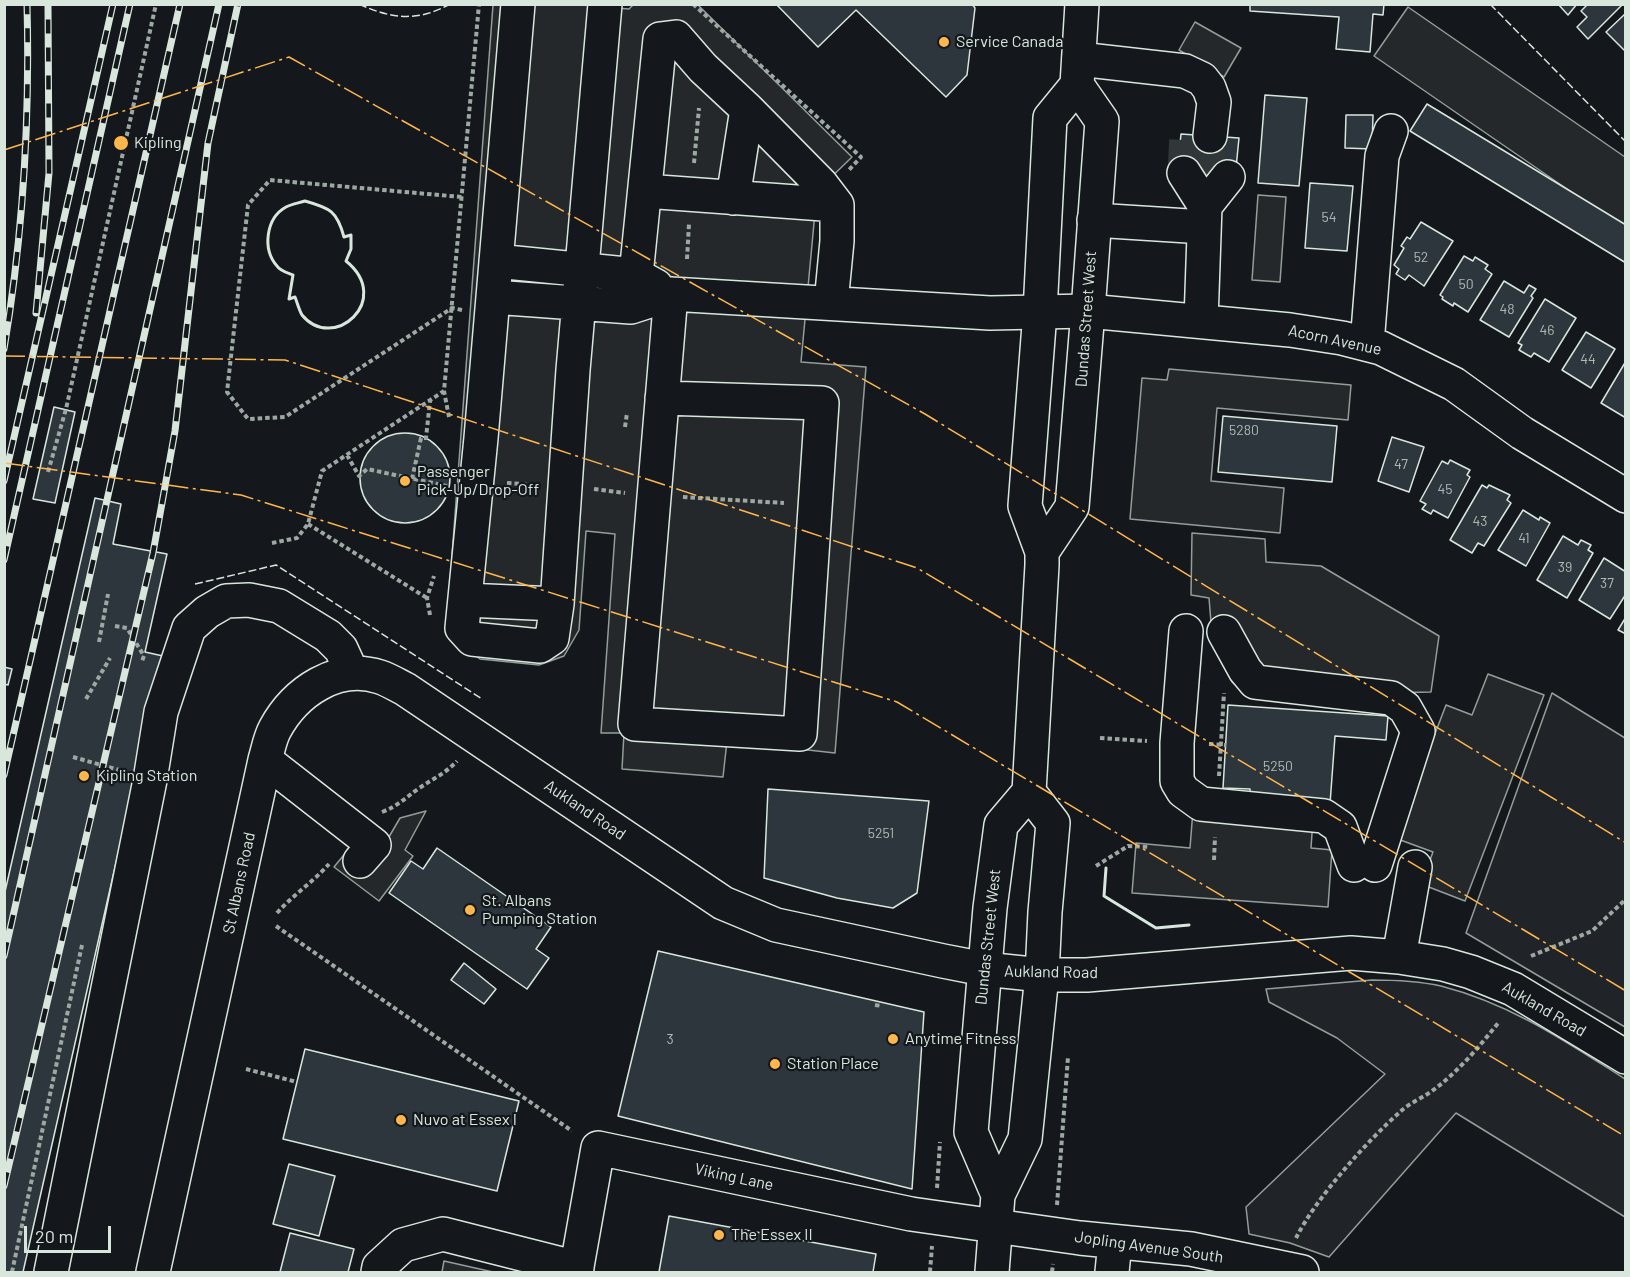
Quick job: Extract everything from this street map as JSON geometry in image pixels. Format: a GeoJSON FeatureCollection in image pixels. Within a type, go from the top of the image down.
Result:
{"type":"FeatureCollection","features":[{"type":"Feature","properties":{"kind":"street"},"geometry":{"type":"LineString","coordinates":[[518,4],[482,438],[462,628],[472,639],[540,645],[552,638],[557,604],[605,4]]}},
{"type":"Feature","properties":{"kind":"street"},"geometry":{"type":"LineString","coordinates":[[1029,792],[1042,552],[1025,506],[1040,312],[1050,118],[1078,72],[1082,4]]}},
{"type":"Feature","properties":{"kind":"street"},"geometry":{"type":"LineString","coordinates":[[636,275],[660,39],[676,37],[703,68],[821,184],[837,206],[837,241],[831,303]]}},
{"type":"Feature","properties":{"kind":"street"},"geometry":{"type":"LineString","coordinates":[[1078,72],[1185,71],[1202,79],[1209,88],[1214,102],[1209,136]]}},
{"type":"Feature","properties":{"kind":"street","name":"Dundas Street West"},"geometry":{"type":"LineString","coordinates":[[1042,552],[1072,507],[1088,311],[1102,121],[1078,72]]}},
{"type":"Feature","properties":{"kind":"street"},"geometry":{"type":"LineString","coordinates":[[733,198],[747,109]]}},
{"type":"Feature","properties":{"kind":"street"},"geometry":{"type":"LineString","coordinates":[[1367,344],[1382,156],[1391,131]]}},
{"type":"Feature","properties":{"kind":"street"},"geometry":{"type":"LineString","coordinates":[[645,191],[837,206]]}},
{"type":"Feature","properties":{"kind":"street"},"geometry":{"type":"LineString","coordinates":[[1094,220],[1206,192],[1201,321]]}},
{"type":"Feature","properties":{"kind":"street"},"geometry":{"type":"LineString","coordinates":[[496,261],[636,275],[671,294]]}},
{"type":"Feature","properties":{"kind":"street"},"geometry":{"type":"LineString","coordinates":[[493,297],[631,307],[671,294]]}},
{"type":"Feature","properties":{"kind":"street"},"geometry":{"type":"LineString","coordinates":[[662,398],[822,403],[800,734],[634,724],[662,398],[671,294]]}},
{"type":"Feature","properties":{"kind":"street","name":"Acorn Avenue"},"geometry":{"type":"LineString","coordinates":[[671,294],[990,313],[1088,311],[1299,331],[1367,344],[1407,360],[1465,391],[1522,433],[1626,496]]}},
{"type":"Feature","properties":{"kind":"street"},"geometry":{"type":"LineString","coordinates":[[51,1272],[161,712],[189,628],[207,612],[226,602],[249,600],[279,606],[328,636],[341,649],[352,673]]}},
{"type":"Feature","properties":{"kind":"street"},"geometry":{"type":"LineString","coordinates":[[1186,631],[1177,743],[1177,781],[1183,791],[1201,804],[1324,816],[1340,827],[1364,865],[1418,731],[1405,708],[1391,698],[1255,682],[1245,670],[1224,632]]}},
{"type":"Feature","properties":{"kind":"street","name":"St Albans Road"},"geometry":{"type":"LineString","coordinates":[[153,1272],[265,760],[274,730],[291,705],[305,692],[327,679],[352,673],[379,677],[405,689],[476,737]]}},
{"type":"Feature","properties":{"kind":"street","name":"Aukland Road"},"geometry":{"type":"LineString","coordinates":[[476,737],[723,903],[776,925],[984,969],[1042,975],[1087,975],[1351,953],[1399,957],[1443,964],[1471,972],[1513,989],[1626,1057]]}},
{"type":"Feature","properties":{"kind":"street"},"geometry":{"type":"LineString","coordinates":[[265,760],[374,845],[360,861]]}},
{"type":"Feature","properties":{"kind":"street","name":"Dundas Street West"},"geometry":{"type":"LineString","coordinates":[[992,1272],[996,1210],[1025,1139],[1042,975],[1053,823],[1029,792],[1001,825],[984,969],[971,1132],[996,1210]]}},
{"type":"Feature","properties":{"kind":"street"},"geometry":{"type":"LineString","coordinates":[[1399,957],[1415,867]]}},
{"type":"Feature","properties":{"kind":"street"},"geometry":{"type":"LineString","coordinates":[[378,1272],[379,1267],[403,1245],[443,1234],[577,1270],[598,1148]]}},
{"type":"Feature","properties":{"kind":"street","name":"Viking Lane"},"geometry":{"type":"LineString","coordinates":[[598,1148],[911,1214],[996,1210]]}},
{"type":"Feature","properties":{"kind":"street","name":"Jopling Avenue South"},"geometry":{"type":"LineString","coordinates":[[996,1210],[1114,1257],[1191,1249],[1293,1270]]}},
{"type":"Feature","properties":{"kind":"path"},"geometry":{"type":"LineString","coordinates":[[48,472],[66,410],[156,4]]}},
{"type":"Feature","properties":{"kind":"path"},"geometry":{"type":"LineString","coordinates":[[451,426],[444,391],[479,4]]}},
{"type":"Feature","properties":{"kind":"path"},"geometry":{"type":"LineString","coordinates":[[452,308],[285,417],[248,419],[227,392],[248,205],[270,180],[462,196]]}},
{"type":"Feature","properties":{"kind":"path"},"geometry":{"type":"LineString","coordinates":[[272,543],[297,538],[308,524],[321,471],[444,391]]}},
{"type":"Feature","properties":{"kind":"path"},"geometry":{"type":"LineString","coordinates":[[412,479],[421,438],[426,438],[430,401]]}},
{"type":"Feature","properties":{"kind":"path"},"geometry":{"type":"LineString","coordinates":[[625,427],[628,406]]}},
{"type":"Feature","properties":{"kind":"path"},"geometry":{"type":"LineString","coordinates":[[347,455],[359,476],[367,469],[447,486]]}},
{"type":"Feature","properties":{"kind":"path"},"geometry":{"type":"LineString","coordinates":[[308,524],[427,598]]}},
{"type":"Feature","properties":{"kind":"path"},"geometry":{"type":"LineString","coordinates":[[430,618],[427,598],[434,576]]}},
{"type":"Feature","properties":{"kind":"path"},"geometry":{"type":"LineString","coordinates":[[99,642],[108,594]]}},
{"type":"Feature","properties":{"kind":"path"},"geometry":{"type":"LineString","coordinates":[[115,626],[127,628],[144,656],[141,667]]}},
{"type":"Feature","properties":{"kind":"path"},"geometry":{"type":"LineString","coordinates":[[86,699],[110,658]]}},
{"type":"Feature","properties":{"kind":"path"},"geometry":{"type":"LineString","coordinates":[[1214,860],[1224,691]]}},
{"type":"Feature","properties":{"kind":"path"},"geometry":{"type":"LineString","coordinates":[[73,757],[119,770],[122,759]]}},
{"type":"Feature","properties":{"kind":"path"},"geometry":{"type":"LineString","coordinates":[[1096,866],[1128,846],[1150,847]]}},
{"type":"Feature","properties":{"kind":"path"},"geometry":{"type":"LineString","coordinates":[[1531,956],[1592,931],[1626,899]]}},
{"type":"Feature","properties":{"kind":"path"},"geometry":{"type":"LineString","coordinates":[[276,926],[598,1148]]}},
{"type":"Feature","properties":{"kind":"path"},"geometry":{"type":"LineString","coordinates":[[12,1272],[82,944]]}},
{"type":"Feature","properties":{"kind":"path"},"geometry":{"type":"LineString","coordinates":[[875,1005],[882,1006]]}},
{"type":"Feature","properties":{"kind":"path"},"geometry":{"type":"LineString","coordinates":[[1293,1270],[1297,1236],[1316,1205],[1346,1169],[1402,1110],[1432,1091],[1456,1071],[1499,1022]]}},
{"type":"Feature","properties":{"kind":"path"},"geometry":{"type":"LineString","coordinates":[[246,1069],[297,1082]]}},
{"type":"Feature","properties":{"kind":"path"},"geometry":{"type":"LineString","coordinates":[[930,1272],[932,1246]]}},
{"type":"Feature","properties":{"kind":"shaded area"},"geometry":{"type":"Polygon","coordinates":[[[616,4],[616,8],[629,9],[633,5],[698,5],[852,157],[817,191],[801,362],[866,367],[835,753],[727,741],[723,777],[622,769],[624,733],[601,733],[615,534],[586,531],[579,630],[564,656],[539,665],[480,659],[453,640],[448,609],[493,5],[616,4]]]}},
{"type":"Feature","properties":{"kind":"shaded area"},"geometry":{"type":"Polygon","coordinates":[[[1408,7],[1625,157],[1625,229],[1374,56],[1408,7]]]}},
{"type":"Feature","properties":{"kind":"shaded area"},"geometry":{"type":"Polygon","coordinates":[[[1195,22],[1241,48],[1224,77],[1179,50],[1195,22]]]}},
{"type":"Feature","properties":{"kind":"shaded area"},"geometry":{"type":"Polygon","coordinates":[[[1258,195],[1286,197],[1280,282],[1252,280],[1258,195]]]}},
{"type":"Feature","properties":{"kind":"shaded area"},"geometry":{"type":"Polygon","coordinates":[[[1169,369],[1351,385],[1348,420],[1217,408],[1211,481],[1284,488],[1280,533],[1130,519],[1142,378],[1167,380],[1169,369]]]}},
{"type":"Feature","properties":{"kind":"shaded area"},"geometry":{"type":"Polygon","coordinates":[[[1192,533],[1265,539],[1266,562],[1321,566],[1439,636],[1431,692],[1248,696],[1232,682],[1213,647],[1209,598],[1191,595],[1192,533]]]}},
{"type":"Feature","properties":{"kind":"shaded area"},"geometry":{"type":"Polygon","coordinates":[[[1488,674],[1544,695],[1465,901],[1421,884],[1433,852],[1395,838],[1446,705],[1472,715],[1488,674]]]}},
{"type":"Feature","properties":{"kind":"shaded area"},"geometry":{"type":"Polygon","coordinates":[[[1552,693],[1625,738],[1625,1027],[1466,933],[1552,693]]]}},
{"type":"Feature","properties":{"kind":"shaded area"},"geometry":{"type":"Polygon","coordinates":[[[1193,810],[1313,819],[1311,848],[1332,850],[1328,907],[1132,893],[1136,843],[1190,848],[1193,810]]]}},
{"type":"Feature","properties":{"kind":"shaded area"},"geometry":{"type":"Polygon","coordinates":[[[426,811],[405,850],[413,856],[379,901],[334,867],[365,829],[386,842],[400,818],[426,811]]]}},
{"type":"Feature","properties":{"kind":"shaded area"},"geometry":{"type":"Polygon","coordinates":[[[1372,980],[1432,984],[1491,1003],[1537,1025],[1625,1079],[1625,1217],[1456,1113],[1329,1257],[1290,1243],[1249,1234],[1246,1207],[1385,1074],[1337,1038],[1269,1002],[1266,989],[1372,980]]]}},
{"type":"Feature","properties":{"kind":"shaded area"},"geometry":{"type":"Polygon","coordinates":[[[444,1261],[493,1272],[442,1272],[444,1261]]]}},
{"type":"Feature","properties":{"kind":"building"},"geometry":{"type":"Polygon","coordinates":[[[776,4],[972,4],[975,8],[967,75],[946,97],[856,10],[818,47],[776,4]]]}},
{"type":"Feature","properties":{"kind":"building"},"geometry":{"type":"Polygon","coordinates":[[[1250,4],[1384,4],[1383,15],[1373,14],[1370,52],[1336,49],[1339,17],[1250,11],[1250,4]]]}},
{"type":"Feature","properties":{"kind":"building"},"geometry":{"type":"Polygon","coordinates":[[[1558,4],[1577,4],[1568,15],[1558,4]]]}},
{"type":"Feature","properties":{"kind":"building"},"geometry":{"type":"Polygon","coordinates":[[[1588,4],[1623,4],[1588,39],[1577,27],[1587,17],[1581,11],[1588,4]]]}},
{"type":"Feature","properties":{"kind":"building"},"geometry":{"type":"Polygon","coordinates":[[[1626,13],[1626,49],[1624,50],[1606,32],[1626,13]]]}},
{"type":"Feature","properties":{"kind":"building"},"geometry":{"type":"Polygon","coordinates":[[[1265,95],[1307,98],[1299,186],[1258,183],[1265,95]]]}},
{"type":"Feature","properties":{"kind":"building"},"geometry":{"type":"Polygon","coordinates":[[[1427,104],[1626,225],[1626,263],[1410,131],[1427,104]]]}},
{"type":"Feature","properties":{"kind":"building"},"geometry":{"type":"Polygon","coordinates":[[[1346,115],[1373,115],[1372,149],[1345,148],[1346,115]]]}},
{"type":"Feature","properties":{"kind":"building"},"geometry":{"type":"Polygon","coordinates":[[[1181,134],[1239,138],[1235,178],[1177,173],[1181,134]]]}},
{"type":"Feature","properties":{"kind":"building"},"geometry":{"type":"Polygon","coordinates":[[[1310,183],[1353,186],[1347,251],[1305,248],[1310,183]]]}},
{"type":"Feature","properties":{"kind":"building"},"geometry":{"type":"Polygon","coordinates":[[[1421,222],[1453,241],[1424,286],[1409,275],[1405,280],[1396,274],[1399,269],[1394,265],[1404,248],[1401,246],[1407,237],[1410,239],[1421,222]]]}},
{"type":"Feature","properties":{"kind":"building"},"geometry":{"type":"Polygon","coordinates":[[[1464,256],[1473,261],[1475,257],[1488,265],[1485,269],[1492,274],[1468,312],[1454,303],[1453,306],[1440,295],[1464,256]]]}},
{"type":"Feature","properties":{"kind":"building"},"geometry":{"type":"Polygon","coordinates":[[[1504,281],[1524,293],[1529,285],[1536,289],[1509,337],[1480,320],[1504,281]]]}},
{"type":"Feature","properties":{"kind":"building"},"geometry":{"type":"Polygon","coordinates":[[[1545,299],[1576,318],[1549,362],[1534,353],[1531,357],[1519,350],[1522,345],[1518,343],[1545,299]]]}},
{"type":"Feature","properties":{"kind":"building"},"geometry":{"type":"Polygon","coordinates":[[[1586,332],[1615,349],[1591,388],[1562,370],[1586,332]]]}},
{"type":"Feature","properties":{"kind":"building"},"geometry":{"type":"Polygon","coordinates":[[[1626,361],[1626,418],[1601,403],[1626,361]]]}},
{"type":"Feature","properties":{"kind":"building"},"geometry":{"type":"Polygon","coordinates":[[[54,407],[75,412],[55,503],[33,499],[54,407]]]}},
{"type":"Feature","properties":{"kind":"building"},"geometry":{"type":"Polygon","coordinates":[[[1223,416],[1337,426],[1332,482],[1218,472],[1223,416]]]}},
{"type":"Feature","properties":{"kind":"building","name":"Passenger Pick-Up/Drop-Off"},"geometry":{"type":"Polygon","coordinates":[[[405,433],[422,436],[437,446],[447,461],[450,478],[447,495],[437,510],[422,520],[405,523],[388,520],[373,510],[363,495],[360,478],[363,461],[373,446],[388,436],[405,433]]]}},
{"type":"Feature","properties":{"kind":"building"},"geometry":{"type":"Polygon","coordinates":[[[1392,437],[1424,447],[1409,492],[1378,481],[1392,437]]]}},
{"type":"Feature","properties":{"kind":"building"},"geometry":{"type":"Polygon","coordinates":[[[1450,460],[1470,470],[1467,475],[1470,477],[1448,518],[1433,510],[1431,514],[1422,509],[1426,504],[1420,501],[1442,461],[1448,464],[1450,460]]]}},
{"type":"Feature","properties":{"kind":"building"},"geometry":{"type":"Polygon","coordinates":[[[1482,485],[1487,488],[1489,485],[1510,495],[1507,500],[1511,503],[1484,546],[1478,543],[1472,553],[1450,540],[1482,485]]]}},
{"type":"Feature","properties":{"kind":"building","name":"Kipling Station"},"geometry":{"type":"Polygon","coordinates":[[[95,498],[121,504],[113,544],[167,554],[145,652],[163,656],[23,1272],[4,1272],[4,896],[95,498]]]}},
{"type":"Feature","properties":{"kind":"building"},"geometry":{"type":"Polygon","coordinates":[[[1523,510],[1539,520],[1540,517],[1550,523],[1526,566],[1498,550],[1523,510]]]}},
{"type":"Feature","properties":{"kind":"building"},"geometry":{"type":"Polygon","coordinates":[[[1563,536],[1578,545],[1581,540],[1591,545],[1588,550],[1593,553],[1567,598],[1537,580],[1563,536]]]}},
{"type":"Feature","properties":{"kind":"building"},"geometry":{"type":"Polygon","coordinates":[[[1604,558],[1626,572],[1626,594],[1610,619],[1579,600],[1604,558]]]}},
{"type":"Feature","properties":{"kind":"building"},"geometry":{"type":"Polygon","coordinates":[[[1626,617],[1626,634],[1618,630],[1626,617]]]}},
{"type":"Feature","properties":{"kind":"building"},"geometry":{"type":"Polygon","coordinates":[[[4,667],[12,669],[8,685],[4,684],[4,667]]]}},
{"type":"Feature","properties":{"kind":"building"},"geometry":{"type":"Polygon","coordinates":[[[1228,705],[1388,716],[1386,740],[1335,736],[1330,804],[1250,799],[1250,789],[1223,788],[1228,705]]]}},
{"type":"Feature","properties":{"kind":"building"},"geometry":{"type":"Polygon","coordinates":[[[768,789],[929,801],[917,893],[893,908],[837,898],[764,878],[768,789]]]}},
{"type":"Feature","properties":{"kind":"building","name":"St. Albans Pumping Station"},"geometry":{"type":"Polygon","coordinates":[[[437,848],[551,927],[536,949],[549,958],[527,989],[389,893],[411,861],[423,869],[437,848]]]}},
{"type":"Feature","properties":{"kind":"building","name":"Station Place"},"geometry":{"type":"Polygon","coordinates":[[[658,951],[924,1012],[912,1189],[618,1116],[658,951]]]}},
{"type":"Feature","properties":{"kind":"building"},"geometry":{"type":"Polygon","coordinates":[[[464,963],[496,989],[484,1004],[451,980],[464,963]]]}},
{"type":"Feature","properties":{"kind":"building","name":"Nuvo at Essex I"},"geometry":{"type":"Polygon","coordinates":[[[305,1049],[519,1101],[497,1191],[283,1139],[305,1049]]]}},
{"type":"Feature","properties":{"kind":"building"},"geometry":{"type":"Polygon","coordinates":[[[289,1164],[335,1176],[319,1236],[273,1224],[289,1164]]]}},
{"type":"Feature","properties":{"kind":"building","name":"The Essex II"},"geometry":{"type":"Polygon","coordinates":[[[669,1216],[876,1254],[873,1272],[659,1272],[669,1216]]]}},
{"type":"Feature","properties":{"kind":"building"},"geometry":{"type":"Polygon","coordinates":[[[290,1233],[354,1249],[348,1272],[280,1272],[290,1233]]]}},
{"type":"Feature","properties":{"kind":"tunnel"},"geometry":{"type":"LineString","coordinates":[[1184,173],[1186,134]]}},
{"type":"Feature","properties":{"kind":"tunnel"},"geometry":{"type":"LineString","coordinates":[[1207,175],[1210,136]]}},
{"type":"Feature","properties":{"kind":"railway"},"geometry":{"type":"LineString","coordinates":[[4,349],[11,306],[24,177],[27,4]]}},
{"type":"Feature","properties":{"kind":"railway"},"geometry":{"type":"LineString","coordinates":[[36,313],[49,173],[48,4]]}},
{"type":"Feature","properties":{"kind":"railway"},"geometry":{"type":"LineString","coordinates":[[4,481],[113,4]]}},
{"type":"Feature","properties":{"kind":"railway"},"geometry":{"type":"LineString","coordinates":[[4,560],[130,4]]}},
{"type":"Feature","properties":{"kind":"railway"},"geometry":{"type":"LineString","coordinates":[[4,775],[180,4]]}},
{"type":"Feature","properties":{"kind":"railway"},"geometry":{"type":"LineString","coordinates":[[4,956],[219,4]]}},
{"type":"Feature","properties":{"kind":"railway"},"geometry":{"type":"LineString","coordinates":[[4,1186],[153,553],[175,431],[208,143],[238,4]]}},
{"type":"Feature","properties":{"kind":"fence"},"geometry":{"type":"LineString","coordinates":[[359,4],[382,13],[404,16],[427,14],[450,4]]}},
{"type":"Feature","properties":{"kind":"fence"},"geometry":{"type":"LineString","coordinates":[[1490,4],[1626,142]]}},
{"type":"Feature","properties":{"kind":"fence"},"geometry":{"type":"LineString","coordinates":[[195,584],[276,565],[482,699]]}},
{"type":"Feature","properties":{"kind":"wall"},"geometry":{"type":"LineString","coordinates":[[305,201],[331,212],[338,221],[344,237],[351,235],[351,249],[346,261],[359,276],[364,291],[361,305],[354,317],[342,325],[329,328],[315,325],[302,315],[295,297],[289,299],[293,275],[278,268],[269,251],[268,234],[274,218],[286,207],[305,201]]}},
{"type":"Feature","properties":{"kind":"wall"},"geometry":{"type":"LineString","coordinates":[[1106,868],[1104,896],[1156,928],[1189,925]]}},
{"type":"Feature","properties":{"kind":"power"},"geometry":{"type":"LineString","coordinates":[[4,150],[289,57],[925,414],[1626,843]]}},
{"type":"Feature","properties":{"kind":"power"},"geometry":{"type":"LineString","coordinates":[[4,356],[285,360],[917,568],[1626,991]]}},
{"type":"Feature","properties":{"kind":"power"},"geometry":{"type":"LineString","coordinates":[[4,463],[241,495],[897,702],[1626,1137]]}},
{"type":"Feature","properties":{"kind":"place","name":"Service Canada"},"geometry":{"type":"Point","coordinates":[944,42]}},
{"type":"Feature","properties":{"kind":"place","name":"Kipling"},"geometry":{"type":"Point","coordinates":[121,143]}},
{"type":"Feature","properties":{"kind":"place","name":"Passenger Pick-Up/Drop-Off"},"geometry":{"type":"Point","coordinates":[405,481]}},
{"type":"Feature","properties":{"kind":"place","name":"Kipling Station"},"geometry":{"type":"Point","coordinates":[84,776]}},
{"type":"Feature","properties":{"kind":"place","name":"St. Albans Pumping Station"},"geometry":{"type":"Point","coordinates":[470,910]}},
{"type":"Feature","properties":{"kind":"place","name":"Anytime Fitness"},"geometry":{"type":"Point","coordinates":[893,1039]}},
{"type":"Feature","properties":{"kind":"place","name":"Station Place"},"geometry":{"type":"Point","coordinates":[775,1064]}},
{"type":"Feature","properties":{"kind":"place","name":"Nuvo at Essex I"},"geometry":{"type":"Point","coordinates":[401,1120]}},
{"type":"Feature","properties":{"kind":"place","name":"The Essex II"},"geometry":{"type":"Point","coordinates":[719,1235]}}]}
